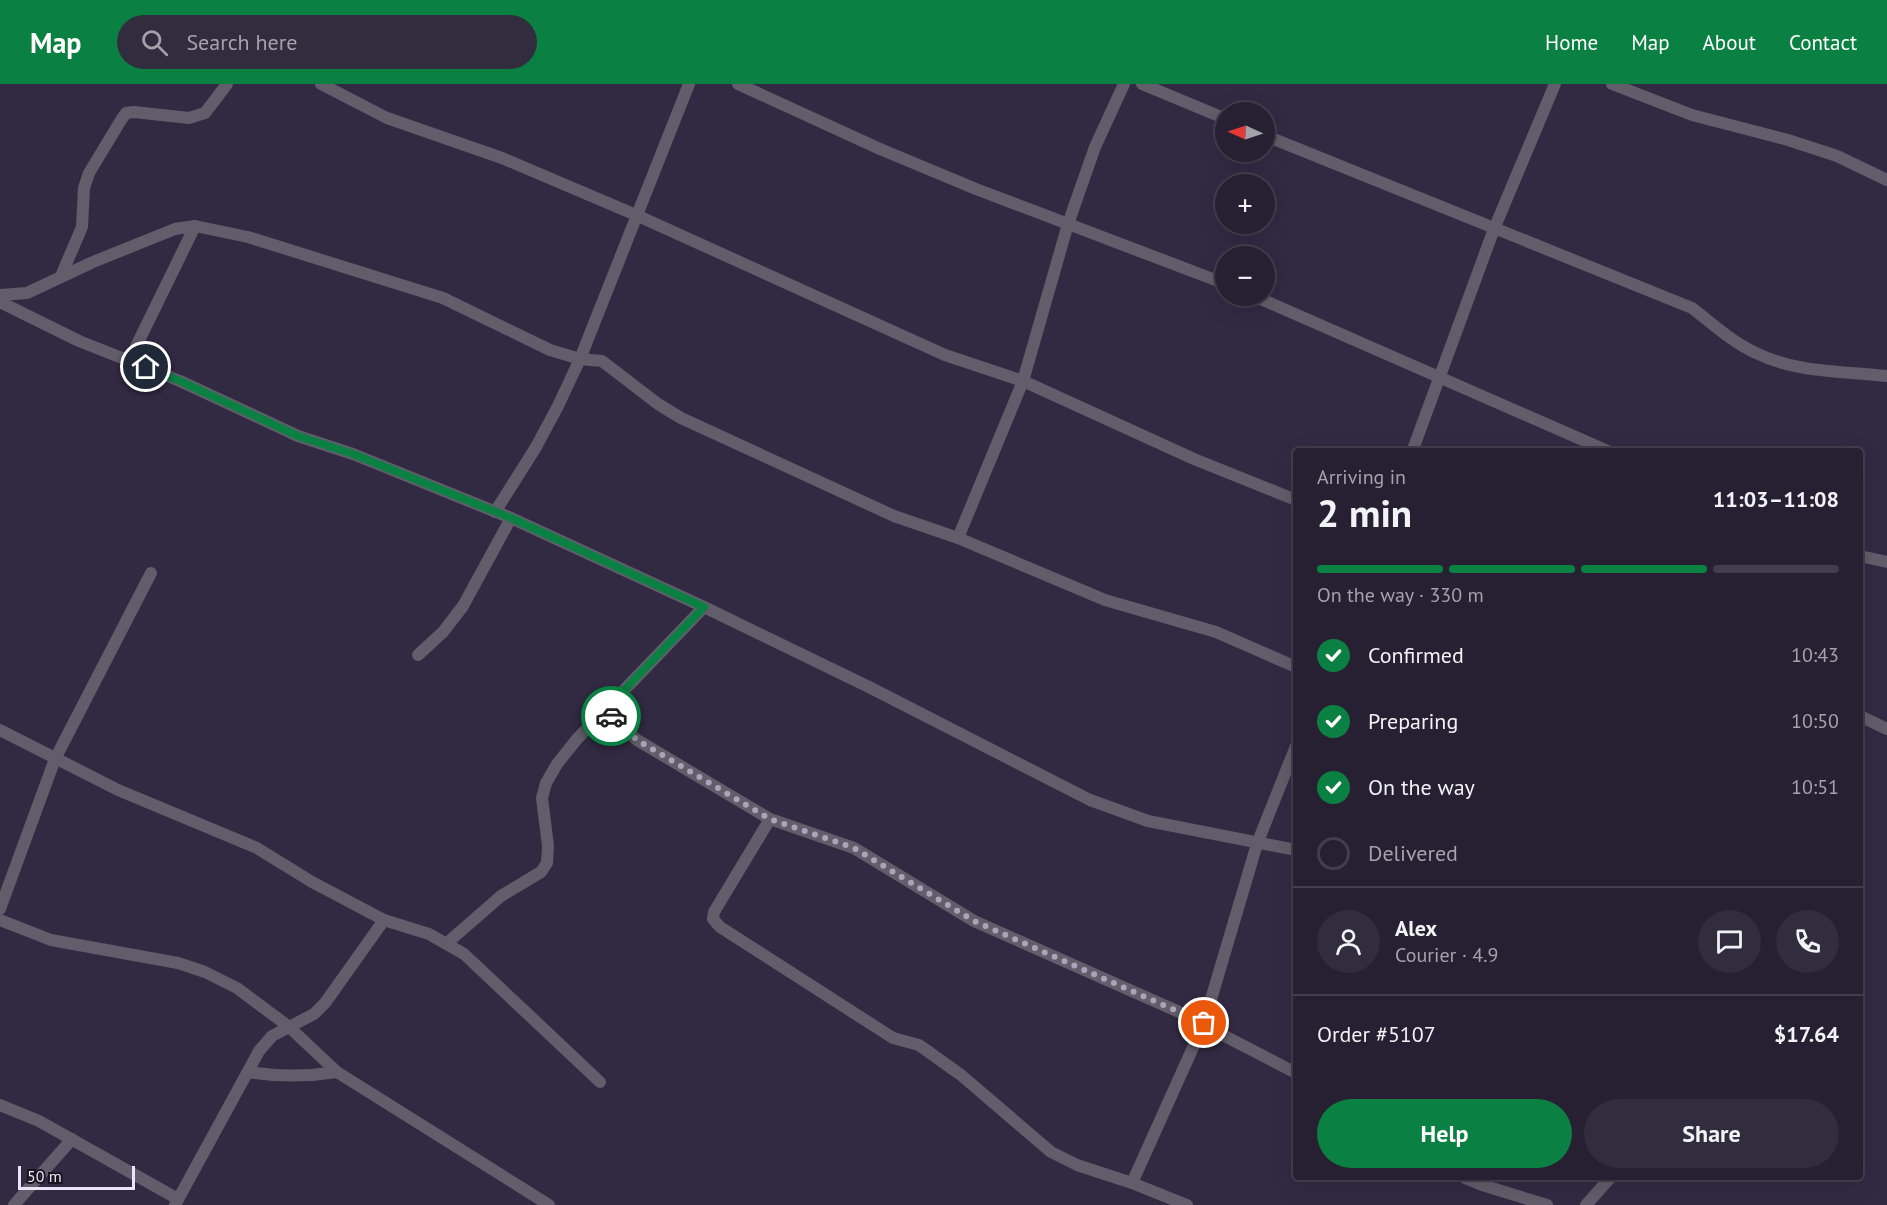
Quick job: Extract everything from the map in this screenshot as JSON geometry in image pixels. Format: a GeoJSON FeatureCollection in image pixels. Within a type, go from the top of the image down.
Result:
{"type":"FeatureCollection","features":[{"type":"Feature","properties":{"kind":"street"},"geometry":{"type":"LineString","coordinates":[[62,276],[82,227],[84,188],[89,173],[126,113],[189,118],[205,113],[227,84]]}},
{"type":"Feature","properties":{"kind":"street"},"geometry":{"type":"LineString","coordinates":[[321,84],[387,118],[502,158],[636,215],[935,351],[1023,381],[1194,459],[1293,499]]}},
{"type":"Feature","properties":{"kind":"street"},"geometry":{"type":"LineString","coordinates":[[495,512],[536,447],[580,358],[689,84]]}},
{"type":"Feature","properties":{"kind":"street"},"geometry":{"type":"LineString","coordinates":[[738,84],[880,149],[1215,280]]}},
{"type":"Feature","properties":{"kind":"street"},"geometry":{"type":"LineString","coordinates":[[958,538],[1023,381],[1068,224],[1095,147],[1124,84]]}},
{"type":"Feature","properties":{"kind":"street"},"geometry":{"type":"LineString","coordinates":[[1142,84],[1215,114]]}},
{"type":"Feature","properties":{"kind":"street"},"geometry":{"type":"LineString","coordinates":[[1413,448],[1494,229],[1555,84]]}},
{"type":"Feature","properties":{"kind":"street"},"geometry":{"type":"LineString","coordinates":[[1612,84],[1692,115],[1788,140],[1837,156],[1887,180]]}},
{"type":"Feature","properties":{"kind":"street"},"geometry":{"type":"LineString","coordinates":[[1275,139],[1692,308],[1737,343],[1757,354],[1790,365],[1887,376]]}},
{"type":"Feature","properties":{"kind":"street"},"geometry":{"type":"LineString","coordinates":[[129,361],[195,226]]}},
{"type":"Feature","properties":{"kind":"street"},"geometry":{"type":"LineString","coordinates":[[0,295],[27,293],[175,229],[195,226],[248,237],[443,297],[549,350],[602,361],[658,404],[681,418],[894,516],[958,538],[1105,600],[1216,632],[1293,667]]}},
{"type":"Feature","properties":{"kind":"street"},"geometry":{"type":"LineString","coordinates":[[0,302],[79,341],[180,381],[298,436],[353,454],[511,518],[704,607],[869,687],[1090,800],[1148,821],[1293,850]]}},
{"type":"Feature","properties":{"kind":"street"},"geometry":{"type":"LineString","coordinates":[[1275,305],[1601,448]]}},
{"type":"Feature","properties":{"kind":"street"},"geometry":{"type":"LineString","coordinates":[[418,656],[443,632],[463,606],[511,518]]}},
{"type":"Feature","properties":{"kind":"street"},"geometry":{"type":"LineString","coordinates":[[1863,557],[1887,562]]}},
{"type":"Feature","properties":{"kind":"street"},"geometry":{"type":"LineString","coordinates":[[0,909],[55,759],[151,573]]}},
{"type":"Feature","properties":{"kind":"street"},"geometry":{"type":"LineString","coordinates":[[447,943],[501,896],[541,872],[547,863],[548,846],[542,798],[546,783],[556,764],[577,739],[704,607]]}},
{"type":"Feature","properties":{"kind":"street"},"geometry":{"type":"LineString","coordinates":[[604,711],[637,740],[770,819],[854,848],[974,921],[1204,1023],[1293,1071]]}},
{"type":"Feature","properties":{"kind":"street"},"geometry":{"type":"LineString","coordinates":[[1863,717],[1887,729]]}},
{"type":"Feature","properties":{"kind":"street"},"geometry":{"type":"LineString","coordinates":[[0,730],[118,789],[257,848],[312,882],[384,920],[429,934],[447,943],[464,954],[600,1082]]}},
{"type":"Feature","properties":{"kind":"street"},"geometry":{"type":"LineString","coordinates":[[1132,1183],[1204,1023],[1257,844],[1293,754]]}},
{"type":"Feature","properties":{"kind":"street"},"geometry":{"type":"LineString","coordinates":[[770,819],[714,912],[713,919],[720,927],[893,1038],[919,1045],[961,1075],[1051,1152],[1077,1165],[1132,1183],[1187,1205]]}},
{"type":"Feature","properties":{"kind":"street"},"geometry":{"type":"LineString","coordinates":[[0,920],[51,940],[178,963],[204,972],[237,988],[288,1026],[337,1072],[549,1205]]}},
{"type":"Feature","properties":{"kind":"street"},"geometry":{"type":"LineString","coordinates":[[0,1105],[39,1121],[72,1139],[176,1202],[260,1050],[272,1036],[314,1014],[325,1003],[384,920]]}},
{"type":"Feature","properties":{"kind":"street"},"geometry":{"type":"LineString","coordinates":[[248,1072],[279,1077],[306,1077],[337,1072]]}},
{"type":"Feature","properties":{"kind":"street"},"geometry":{"type":"LineString","coordinates":[[14,1205],[72,1139]]}},
{"type":"Feature","properties":{"kind":"street"},"geometry":{"type":"LineString","coordinates":[[1470,1180],[1547,1205]]}},
{"type":"Feature","properties":{"kind":"street"},"geometry":{"type":"LineString","coordinates":[[1586,1205],[1608,1180]]}},
{"type":"Feature","properties":{"kind":"way so far"},"geometry":{"type":"LineString","coordinates":[[611,716],[637,740],[770,819],[796,830],[854,848],[974,921],[1204,1023]]}},
{"type":"Feature","properties":{"kind":"route"},"geometry":{"type":"LineString","coordinates":[[146,367],[298,436],[353,454],[511,518],[704,607],[604,711],[611,716]]}}]}
